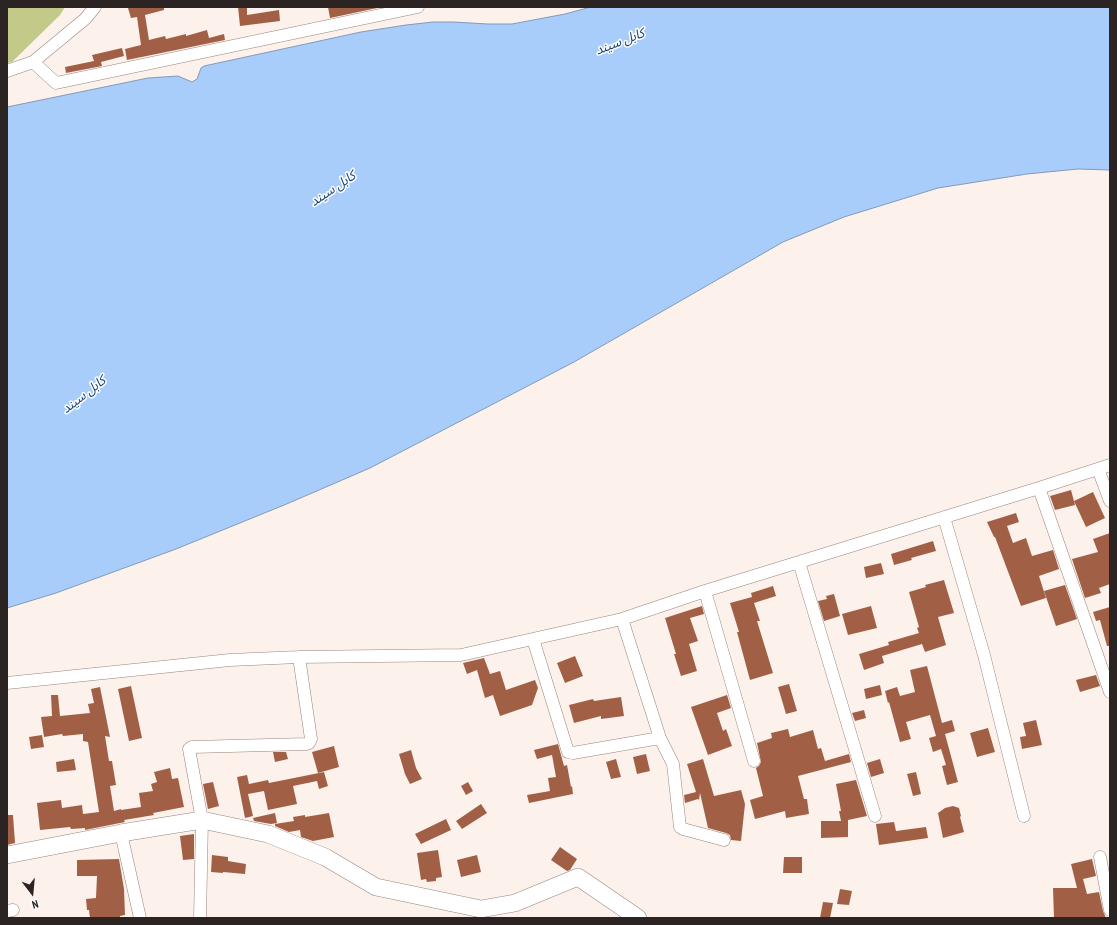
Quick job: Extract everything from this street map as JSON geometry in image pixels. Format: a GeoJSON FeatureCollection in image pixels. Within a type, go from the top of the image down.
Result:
{"type":"FeatureCollection","features":[{"type":"Feature","properties":{"kind":"street"},"geometry":{"type":"LineString","coordinates":[[7,71],[33,62],[85,19],[95,7]]}},
{"type":"Feature","properties":{"kind":"street"},"geometry":{"type":"LineString","coordinates":[[33,62],[56,83],[418,7]]}},
{"type":"Feature","properties":{"kind":"street"},"geometry":{"type":"LineString","coordinates":[[7,683],[230,660],[299,657],[461,655],[622,619],[705,591],[1110,465]]}},
{"type":"Feature","properties":{"kind":"street"},"geometry":{"type":"LineString","coordinates":[[1098,469],[1110,501]]}},
{"type":"Feature","properties":{"kind":"street"},"geometry":{"type":"LineString","coordinates":[[1038,488],[1110,692]]}},
{"type":"Feature","properties":{"kind":"street"},"geometry":{"type":"LineString","coordinates":[[944,517],[984,655],[1024,816]]}},
{"type":"Feature","properties":{"kind":"street"},"geometry":{"type":"LineString","coordinates":[[798,562],[875,816]]}},
{"type":"Feature","properties":{"kind":"street"},"geometry":{"type":"LineString","coordinates":[[705,591],[754,761]]}},
{"type":"Feature","properties":{"kind":"street"},"geometry":{"type":"LineString","coordinates":[[622,619],[660,738],[673,764],[680,827],[724,840]]}},
{"type":"Feature","properties":{"kind":"street"},"geometry":{"type":"LineString","coordinates":[[534,639],[568,752],[573,753],[660,738]]}},
{"type":"Feature","properties":{"kind":"street"},"geometry":{"type":"LineString","coordinates":[[200,918],[202,820],[189,749],[192,747],[309,743],[311,740],[299,657]]}},
{"type":"Feature","properties":{"kind":"street"},"geometry":{"type":"LineString","coordinates":[[7,855],[121,833],[202,820],[268,834],[325,857],[376,887],[481,908],[515,904],[578,877],[638,918]]}},
{"type":"Feature","properties":{"kind":"street"},"geometry":{"type":"LineString","coordinates":[[121,833],[140,918]]}},
{"type":"Feature","properties":{"kind":"street"},"geometry":{"type":"LineString","coordinates":[[1100,857],[1110,910]]}},
{"type":"Feature","properties":{"kind":"green space"},"geometry":{"type":"Polygon","coordinates":[[[7,7],[65,7],[60,15],[12,62],[7,63],[7,7]]]}},
{"type":"Feature","properties":{"kind":"water","name":"کابل سيند"},"geometry":{"type":"Polygon","coordinates":[[[591,7],[1110,7],[1110,170],[1078,169],[1027,174],[938,188],[844,217],[783,242],[574,362],[370,468],[176,549],[56,593],[7,608],[7,107],[148,78],[178,76],[192,82],[197,79],[201,68],[204,66],[361,32],[433,22],[512,24],[565,14],[591,7]]]}},
{"type":"Feature","properties":{"kind":"building"},"geometry":{"type":"Polygon","coordinates":[[[164,7],[164,10],[145,15],[149,40],[165,36],[166,39],[186,34],[186,36],[207,30],[209,38],[224,34],[225,40],[127,60],[125,49],[141,45],[137,17],[131,18],[128,8],[164,7]]]}},
{"type":"Feature","properties":{"kind":"building"},"geometry":{"type":"Polygon","coordinates":[[[238,7],[247,7],[247,15],[279,10],[280,21],[240,26],[238,7]]]}},
{"type":"Feature","properties":{"kind":"building"},"geometry":{"type":"Polygon","coordinates":[[[328,7],[382,7],[330,18],[328,7]]]}},
{"type":"Feature","properties":{"kind":"building"},"geometry":{"type":"Polygon","coordinates":[[[122,48],[124,56],[101,62],[102,66],[66,73],[65,67],[94,61],[92,55],[122,48]]]}},
{"type":"Feature","properties":{"kind":"building"},"geometry":{"type":"Polygon","coordinates":[[[1071,490],[1075,505],[1055,510],[1050,496],[1071,490]]]}},
{"type":"Feature","properties":{"kind":"building"},"geometry":{"type":"Polygon","coordinates":[[[1093,492],[1105,518],[1086,527],[1074,501],[1093,492]]]}},
{"type":"Feature","properties":{"kind":"building"},"geometry":{"type":"Polygon","coordinates":[[[1016,513],[1019,522],[1007,526],[1013,543],[1026,538],[1032,556],[1053,550],[1059,569],[1039,576],[1046,598],[1021,606],[995,537],[987,522],[1016,513]]]}},
{"type":"Feature","properties":{"kind":"building"},"geometry":{"type":"Polygon","coordinates":[[[1110,533],[1110,584],[1099,588],[1101,593],[1085,598],[1072,559],[1098,552],[1093,539],[1110,533]]]}},
{"type":"Feature","properties":{"kind":"building"},"geometry":{"type":"Polygon","coordinates":[[[933,541],[936,551],[911,558],[912,560],[894,565],[891,554],[933,541]]]}},
{"type":"Feature","properties":{"kind":"building"},"geometry":{"type":"Polygon","coordinates":[[[881,563],[884,574],[866,578],[864,567],[881,563]]]}},
{"type":"Feature","properties":{"kind":"building"},"geometry":{"type":"Polygon","coordinates":[[[944,580],[954,613],[938,617],[946,645],[925,652],[922,644],[882,656],[884,663],[864,670],[859,654],[889,645],[888,642],[919,633],[917,628],[919,627],[909,592],[926,587],[925,585],[944,580]]]}},
{"type":"Feature","properties":{"kind":"building"},"geometry":{"type":"Polygon","coordinates":[[[1065,585],[1077,619],[1056,626],[1044,591],[1065,585]]]}},
{"type":"Feature","properties":{"kind":"building"},"geometry":{"type":"Polygon","coordinates":[[[773,586],[776,596],[754,603],[760,621],[757,621],[773,673],[750,680],[737,632],[739,632],[730,603],[752,597],[751,593],[773,586]]]}},
{"type":"Feature","properties":{"kind":"building"},"geometry":{"type":"Polygon","coordinates":[[[834,594],[840,616],[824,621],[818,601],[827,599],[826,596],[834,594]]]}},
{"type":"Feature","properties":{"kind":"building"},"geometry":{"type":"Polygon","coordinates":[[[702,606],[704,614],[690,618],[698,641],[689,644],[697,671],[681,676],[665,618],[702,606]]]}},
{"type":"Feature","properties":{"kind":"building"},"geometry":{"type":"Polygon","coordinates":[[[871,606],[877,628],[848,635],[842,614],[871,606]]]}},
{"type":"Feature","properties":{"kind":"building"},"geometry":{"type":"Polygon","coordinates":[[[1110,607],[1110,646],[1107,646],[1100,620],[1096,621],[1093,612],[1110,607]]]}},
{"type":"Feature","properties":{"kind":"building"},"geometry":{"type":"Polygon","coordinates":[[[575,656],[583,676],[565,683],[557,663],[575,656]]]}},
{"type":"Feature","properties":{"kind":"building"},"geometry":{"type":"Polygon","coordinates":[[[484,658],[490,674],[500,671],[506,690],[535,680],[538,688],[532,705],[500,716],[493,695],[485,698],[477,670],[467,674],[463,663],[484,658]]]}},
{"type":"Feature","properties":{"kind":"building"},"geometry":{"type":"Polygon","coordinates":[[[927,666],[942,723],[952,720],[955,731],[945,734],[958,782],[947,785],[942,766],[946,765],[941,749],[933,752],[929,738],[936,736],[930,715],[906,722],[911,739],[900,742],[885,691],[897,687],[900,696],[915,692],[910,670],[927,666]]]}},
{"type":"Feature","properties":{"kind":"building"},"geometry":{"type":"Polygon","coordinates":[[[1096,675],[1100,686],[1080,692],[1076,680],[1096,675]]]}},
{"type":"Feature","properties":{"kind":"building"},"geometry":{"type":"Polygon","coordinates":[[[789,684],[797,711],[786,714],[778,687],[789,684]]]}},
{"type":"Feature","properties":{"kind":"building"},"geometry":{"type":"Polygon","coordinates":[[[880,685],[882,695],[866,699],[864,689],[880,685]]]}},
{"type":"Feature","properties":{"kind":"building"},"geometry":{"type":"Polygon","coordinates":[[[131,686],[142,738],[129,741],[118,689],[131,686]]]}},
{"type":"Feature","properties":{"kind":"building"},"geometry":{"type":"Polygon","coordinates":[[[100,687],[110,737],[105,736],[109,761],[112,761],[116,785],[110,786],[114,811],[141,807],[139,793],[153,791],[151,784],[157,782],[154,772],[170,768],[172,779],[178,778],[184,807],[153,813],[154,815],[124,820],[125,822],[85,830],[85,828],[71,829],[70,827],[40,830],[37,803],[61,800],[62,808],[82,805],[83,814],[99,812],[88,742],[83,741],[83,734],[63,736],[62,734],[44,737],[41,717],[52,716],[51,695],[58,695],[60,716],[90,713],[88,704],[94,703],[91,689],[100,687]]]}},
{"type":"Feature","properties":{"kind":"building"},"geometry":{"type":"Polygon","coordinates":[[[727,695],[731,708],[717,713],[723,731],[726,729],[732,746],[708,755],[691,707],[727,695]]]}},
{"type":"Feature","properties":{"kind":"building"},"geometry":{"type":"Polygon","coordinates":[[[621,697],[624,716],[601,719],[601,716],[574,723],[569,705],[593,699],[594,701],[621,697]]]}},
{"type":"Feature","properties":{"kind":"building"},"geometry":{"type":"Polygon","coordinates":[[[864,710],[866,718],[855,721],[852,713],[864,710]]]}},
{"type":"Feature","properties":{"kind":"building"},"geometry":{"type":"Polygon","coordinates":[[[1036,720],[1042,745],[1022,749],[1020,737],[1026,736],[1023,723],[1036,720]]]}},
{"type":"Feature","properties":{"kind":"building"},"geometry":{"type":"Polygon","coordinates":[[[988,728],[995,752],[977,757],[970,733],[988,728]]]}},
{"type":"Feature","properties":{"kind":"building"},"geometry":{"type":"Polygon","coordinates":[[[788,729],[790,737],[813,730],[818,749],[821,748],[825,761],[849,754],[851,762],[798,776],[804,799],[807,799],[809,814],[786,818],[785,811],[755,819],[750,800],[763,796],[756,768],[761,762],[757,743],[772,738],[771,733],[788,729]]]}},
{"type":"Feature","properties":{"kind":"building"},"geometry":{"type":"Polygon","coordinates":[[[42,735],[44,747],[31,749],[29,737],[42,735]]]}},
{"type":"Feature","properties":{"kind":"building"},"geometry":{"type":"Polygon","coordinates":[[[558,744],[564,766],[567,765],[573,794],[529,803],[527,795],[550,791],[548,778],[556,777],[552,755],[537,759],[534,750],[558,744]]]}},
{"type":"Feature","properties":{"kind":"building"},"geometry":{"type":"Polygon","coordinates":[[[334,746],[339,767],[318,773],[312,752],[334,746]]]}},
{"type":"Feature","properties":{"kind":"building"},"geometry":{"type":"Polygon","coordinates":[[[411,750],[416,768],[422,779],[410,784],[405,774],[399,754],[411,750]]]}},
{"type":"Feature","properties":{"kind":"building"},"geometry":{"type":"Polygon","coordinates":[[[273,752],[286,752],[288,759],[275,762],[273,752]]]}},
{"type":"Feature","properties":{"kind":"building"},"geometry":{"type":"Polygon","coordinates":[[[646,754],[650,771],[637,774],[633,757],[646,754]]]}},
{"type":"Feature","properties":{"kind":"building"},"geometry":{"type":"Polygon","coordinates":[[[74,759],[76,770],[57,772],[56,762],[74,759]]]}},
{"type":"Feature","properties":{"kind":"building"},"geometry":{"type":"Polygon","coordinates":[[[616,759],[621,777],[611,779],[606,762],[616,759]]]}},
{"type":"Feature","properties":{"kind":"building"},"geometry":{"type":"Polygon","coordinates":[[[703,759],[714,796],[741,790],[745,804],[741,841],[731,840],[730,835],[708,828],[700,793],[699,800],[685,803],[684,795],[696,792],[687,764],[703,759]]]}},
{"type":"Feature","properties":{"kind":"building"},"geometry":{"type":"Polygon","coordinates":[[[880,759],[884,773],[871,777],[867,763],[880,759]]]}},
{"type":"Feature","properties":{"kind":"building"},"geometry":{"type":"Polygon","coordinates":[[[324,772],[328,786],[319,789],[317,781],[293,786],[297,804],[268,810],[264,791],[248,794],[253,816],[245,818],[237,777],[247,775],[249,784],[268,780],[269,783],[324,772]]]}},
{"type":"Feature","properties":{"kind":"building"},"geometry":{"type":"Polygon","coordinates":[[[916,772],[921,794],[913,796],[907,774],[916,772]]]}},
{"type":"Feature","properties":{"kind":"building"},"geometry":{"type":"Polygon","coordinates":[[[856,780],[867,816],[848,820],[848,837],[821,838],[821,821],[841,821],[839,811],[841,811],[836,784],[856,780]]]}},
{"type":"Feature","properties":{"kind":"building"},"geometry":{"type":"Polygon","coordinates":[[[213,782],[219,806],[208,809],[203,784],[213,782]]]}},
{"type":"Feature","properties":{"kind":"building"},"geometry":{"type":"Polygon","coordinates":[[[468,782],[473,791],[466,795],[461,786],[468,782]]]}},
{"type":"Feature","properties":{"kind":"building"},"geometry":{"type":"Polygon","coordinates":[[[481,804],[487,813],[462,829],[456,821],[481,804]]]}},
{"type":"Feature","properties":{"kind":"building"},"geometry":{"type":"Polygon","coordinates":[[[953,806],[959,808],[964,832],[943,838],[938,813],[945,808],[953,806]]]}},
{"type":"Feature","properties":{"kind":"building"},"geometry":{"type":"Polygon","coordinates":[[[275,813],[277,823],[271,824],[254,821],[253,818],[275,813]]]}},
{"type":"Feature","properties":{"kind":"building"},"geometry":{"type":"Polygon","coordinates":[[[329,813],[334,837],[313,841],[301,837],[300,830],[289,832],[275,826],[275,824],[294,821],[293,817],[305,815],[305,817],[329,813]]]}},
{"type":"Feature","properties":{"kind":"building"},"geometry":{"type":"Polygon","coordinates":[[[7,815],[13,815],[15,843],[7,845],[7,815]]]}},
{"type":"Feature","properties":{"kind":"building"},"geometry":{"type":"Polygon","coordinates":[[[446,819],[451,830],[421,844],[415,834],[446,819]]]}},
{"type":"Feature","properties":{"kind":"building"},"geometry":{"type":"Polygon","coordinates":[[[894,822],[896,831],[926,827],[928,838],[879,845],[876,824],[894,822]]]}},
{"type":"Feature","properties":{"kind":"building"},"geometry":{"type":"Polygon","coordinates":[[[194,834],[194,859],[183,860],[180,836],[194,834]]]}},
{"type":"Feature","properties":{"kind":"building"},"geometry":{"type":"Polygon","coordinates":[[[560,847],[577,859],[570,870],[567,871],[551,860],[560,847]]]}},
{"type":"Feature","properties":{"kind":"building"},"geometry":{"type":"Polygon","coordinates":[[[438,850],[442,877],[436,878],[436,881],[427,882],[426,879],[421,880],[417,853],[438,850]]]}},
{"type":"Feature","properties":{"kind":"building"},"geometry":{"type":"Polygon","coordinates":[[[212,855],[228,857],[228,861],[246,864],[245,874],[211,872],[212,855]]]}},
{"type":"Feature","properties":{"kind":"building"},"geometry":{"type":"Polygon","coordinates":[[[477,855],[481,872],[461,877],[457,860],[477,855]]]}},
{"type":"Feature","properties":{"kind":"building"},"geometry":{"type":"Polygon","coordinates":[[[784,857],[802,857],[802,873],[783,873],[784,857]]]}},
{"type":"Feature","properties":{"kind":"building"},"geometry":{"type":"Polygon","coordinates":[[[119,859],[124,889],[125,915],[120,916],[120,918],[90,918],[89,910],[87,910],[86,899],[96,898],[97,876],[77,876],[77,860],[119,859]]]}},
{"type":"Feature","properties":{"kind":"building"},"geometry":{"type":"Polygon","coordinates":[[[1092,859],[1096,876],[1083,879],[1087,894],[1099,892],[1106,918],[1054,918],[1053,888],[1077,888],[1071,864],[1092,859]]]}},
{"type":"Feature","properties":{"kind":"building"},"geometry":{"type":"Polygon","coordinates":[[[840,889],[852,891],[849,905],[837,904],[840,889]]]}},
{"type":"Feature","properties":{"kind":"building"},"geometry":{"type":"Polygon","coordinates":[[[823,902],[833,903],[830,918],[820,918],[823,902]]]}}]}
